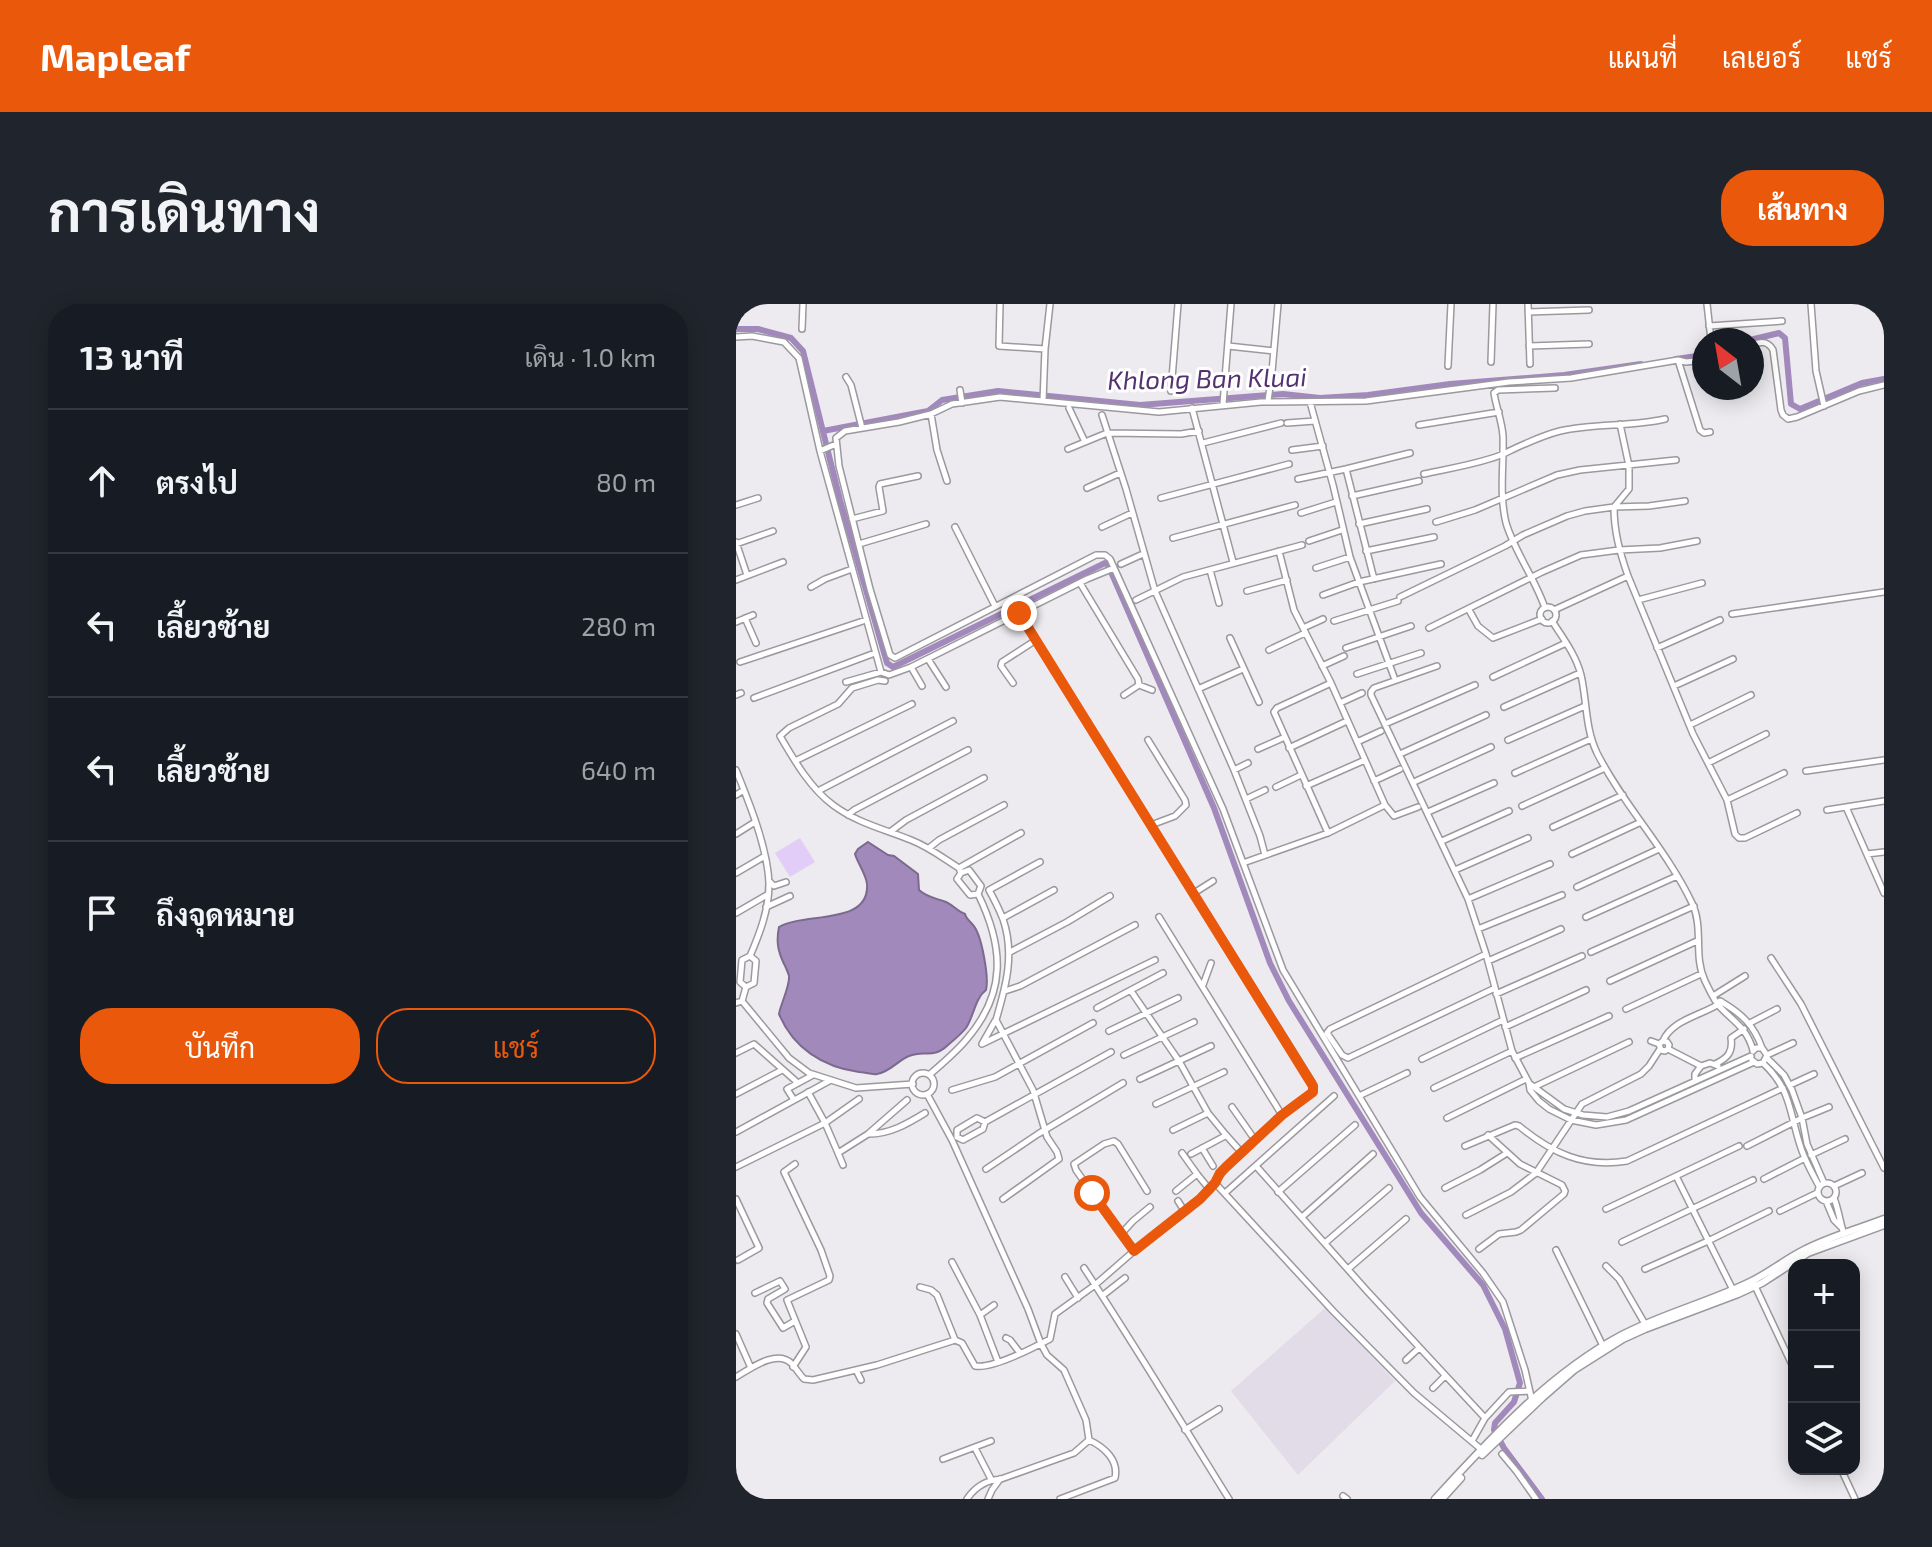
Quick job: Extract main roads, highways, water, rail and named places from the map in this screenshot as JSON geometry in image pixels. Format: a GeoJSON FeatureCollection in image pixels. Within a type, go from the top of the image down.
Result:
{"type":"FeatureCollection","features":[{"type":"Feature","properties":{"kind":"waterway"},"geometry":{"type":"LineString","coordinates":[[736,329],[758,329],[791,338],[803,351],[840,500],[887,663],[893,667],[1105,563],[1108,565],[1214,808],[1270,963],[1289,1001],[1421,1213],[1483,1285],[1505,1329],[1520,1383],[1514,1402],[1495,1423],[1494,1430],[1542,1499]]}},
{"type":"Feature","properties":{"kind":"waterway","name":"Khlong Ban Kluai"},"geometry":{"type":"LineString","coordinates":[[1764,337],[1779,333],[1785,338],[1791,404],[1800,409],[1862,383],[1884,379]]}},
{"type":"Feature","properties":{"kind":"waterway","name":"Khlong Ban Kluai"},"geometry":{"type":"LineString","coordinates":[[1676,359],[1692,357]]}},
{"type":"Feature","properties":{"kind":"waterway","name":"Khlong Ban Kluai"},"geometry":{"type":"LineString","coordinates":[[823,431],[928,411],[942,400],[998,391],[1140,405],[1283,394],[1320,398],[1564,375],[1641,364]]}}]}
